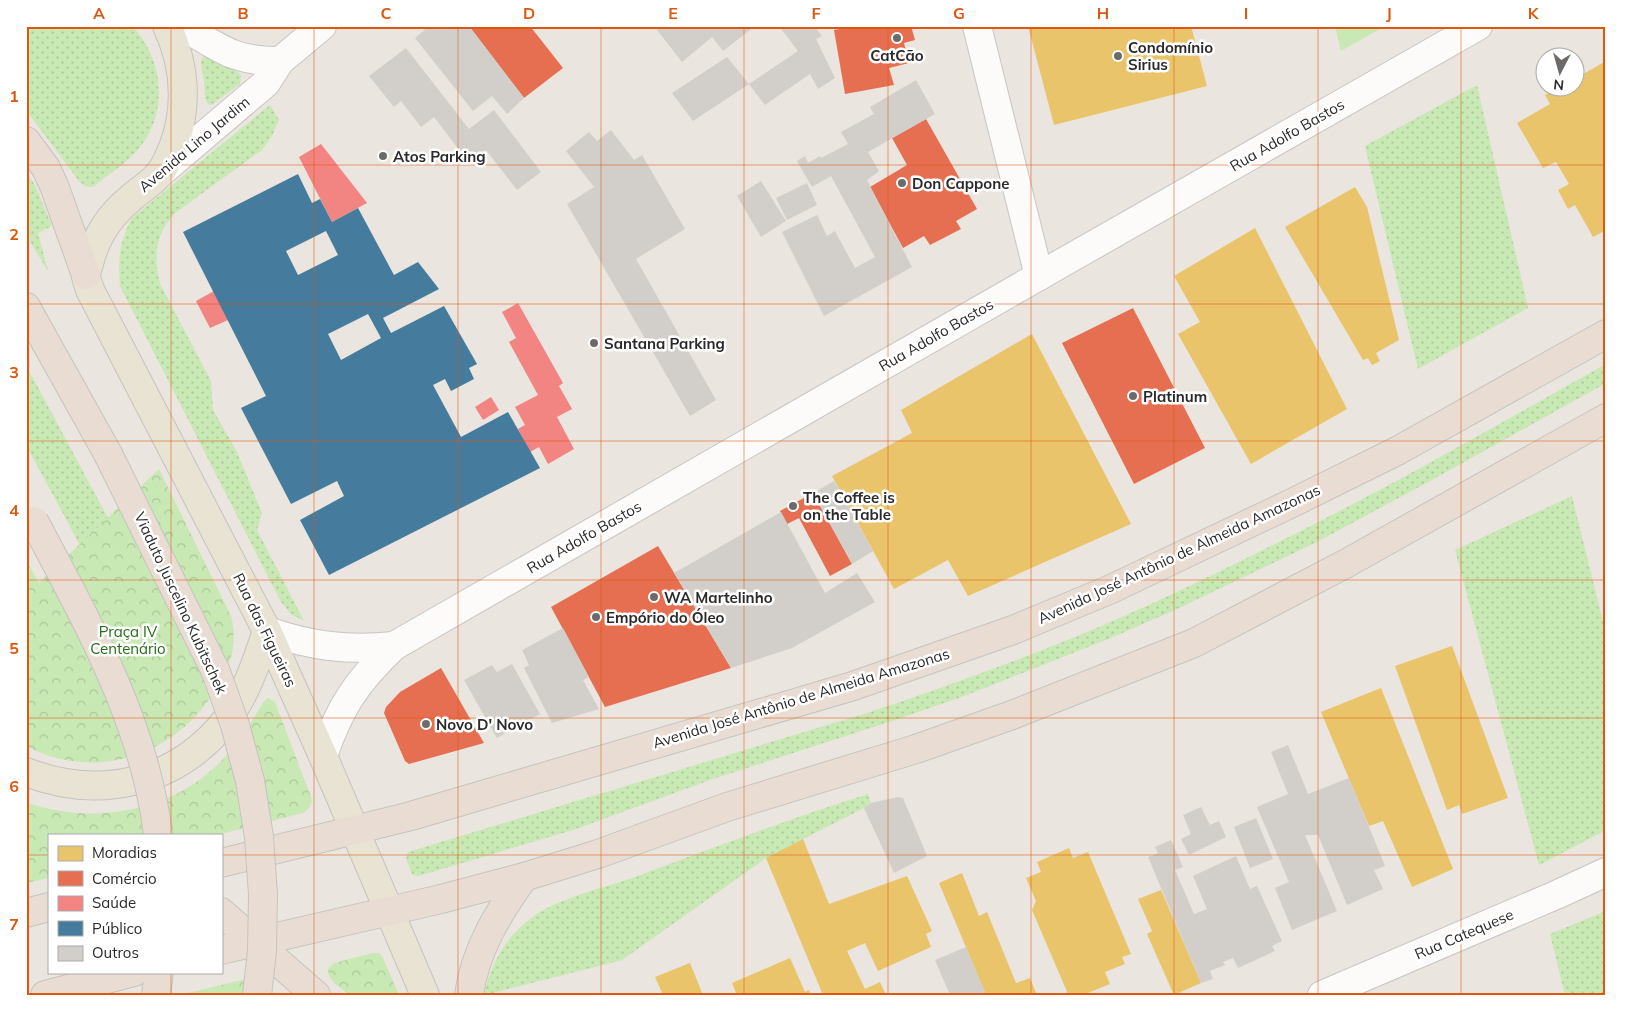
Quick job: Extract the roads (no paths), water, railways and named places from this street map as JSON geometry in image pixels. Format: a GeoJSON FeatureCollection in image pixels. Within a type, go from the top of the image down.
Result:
{"type":"FeatureCollection","features":[{"type":"Feature","properties":{"kind":"highway"},"geometry":{"type":"LineString","coordinates":[[26,142],[46,168],[86,274]]}},
{"type":"Feature","properties":{"kind":"highway","name":"Viaduto Juscelino Kubitschek"},"geometry":{"type":"LineString","coordinates":[[26,307],[108,454],[216,672],[235,725],[250,781],[259,837],[264,894],[262,951],[257,995]]}},
{"type":"Feature","properties":{"kind":"highway","name":"Avenida José Antônio de Almeida Amazonas"},"geometry":{"type":"LineString","coordinates":[[222,864],[411,816],[853,686],[1013,630],[1109,590],[1380,460],[1606,334]]}},
{"type":"Feature","properties":{"kind":"highway"},"geometry":{"type":"LineString","coordinates":[[222,950],[524,877],[598,854],[727,808],[916,749],[1012,715],[1194,643],[1347,563],[1606,418]]}},
{"type":"Feature","properties":{"kind":"highway"},"geometry":{"type":"LineString","coordinates":[[30,514],[87,623],[115,685],[143,762],[158,834]]}},
{"type":"Feature","properties":{"kind":"highway"},"geometry":{"type":"LineString","coordinates":[[469,995],[475,965],[482,944],[508,898],[524,877]]}},
{"type":"Feature","properties":{"kind":"highway"},"geometry":{"type":"LineString","coordinates":[[26,913],[48,907]]}},
{"type":"Feature","properties":{"kind":"highway"},"geometry":{"type":"LineString","coordinates":[[222,913],[316,995]]}},
{"type":"Feature","properties":{"kind":"highway"},"geometry":{"type":"LineString","coordinates":[[45,995],[126,974]]}},
{"type":"Feature","properties":{"kind":"highway"},"geometry":{"type":"LineString","coordinates":[[156,995],[159,974]]}},
{"type":"Feature","properties":{"kind":"main road"},"geometry":{"type":"LineString","coordinates":[[160,173],[170,155],[182,115],[181,66],[178,52],[167,26]]}},
{"type":"Feature","properties":{"kind":"main road","name":"Avenida Lino Jardim"},"geometry":{"type":"LineString","coordinates":[[86,274],[92,250],[105,223],[160,173]]}},
{"type":"Feature","properties":{"kind":"main road","name":"Rua das Figueiras"},"geometry":{"type":"LineString","coordinates":[[86,274],[90,290],[267,631],[323,756],[425,995]]}},
{"type":"Feature","properties":{"kind":"main road"},"geometry":{"type":"LineString","coordinates":[[26,772],[45,780],[68,785],[115,786],[158,773],[177,764],[206,743],[228,717],[252,672],[267,631]]}},
{"type":"Feature","properties":{"kind":"street"},"geometry":{"type":"LineString","coordinates":[[183,26],[228,53],[241,58],[259,62],[280,61]]}},
{"type":"Feature","properties":{"kind":"street","name":"Avenida Lino Jardim"},"geometry":{"type":"LineString","coordinates":[[160,173],[266,83],[280,61],[322,26]]}},
{"type":"Feature","properties":{"kind":"street"},"geometry":{"type":"LineString","coordinates":[[977,26],[1039,276]]}},
{"type":"Feature","properties":{"kind":"street","name":"Rua Adolfo Bastos"},"geometry":{"type":"LineString","coordinates":[[323,756],[335,723],[353,690],[394,646],[1478,26]]}},
{"type":"Feature","properties":{"kind":"street","name":"Rua Adolfo Bastos"},"geometry":{"type":"LineString","coordinates":[[267,631],[306,643],[344,649],[394,646]]}},
{"type":"Feature","properties":{"kind":"street","name":"Rua Catequese"},"geometry":{"type":"LineString","coordinates":[[1322,995],[1606,872]]}},
{"type":"Feature","properties":{"kind":"place","name":"CatCão"},"geometry":{"type":"Point","coordinates":[897,38]}},
{"type":"Feature","properties":{"kind":"place","name":"Condomínio Sirius"},"geometry":{"type":"Point","coordinates":[1118,56]}},
{"type":"Feature","properties":{"kind":"place","name":"Atos Parking"},"geometry":{"type":"Point","coordinates":[383,156]}},
{"type":"Feature","properties":{"kind":"place","name":"Don Cappone"},"geometry":{"type":"Point","coordinates":[902,183]}},
{"type":"Feature","properties":{"kind":"place","name":"Santana Parking"},"geometry":{"type":"Point","coordinates":[594,343]}},
{"type":"Feature","properties":{"kind":"place","name":"Platinum"},"geometry":{"type":"Point","coordinates":[1133,396]}},
{"type":"Feature","properties":{"kind":"place","name":"The Coffee is on the Table"},"geometry":{"type":"Point","coordinates":[793,506]}},
{"type":"Feature","properties":{"kind":"place","name":"WA Martelinho"},"geometry":{"type":"Point","coordinates":[654,597]}},
{"type":"Feature","properties":{"kind":"place","name":"Empório do Óleo"},"geometry":{"type":"Point","coordinates":[596,617]}},
{"type":"Feature","properties":{"kind":"place","name":"Novo D' Novo"},"geometry":{"type":"Point","coordinates":[426,724]}},
{"type":"Feature","properties":{"kind":"park label","name":"Praça IV Centenário"},"geometry":{"type":"Point","coordinates":[128,640]}}]}
